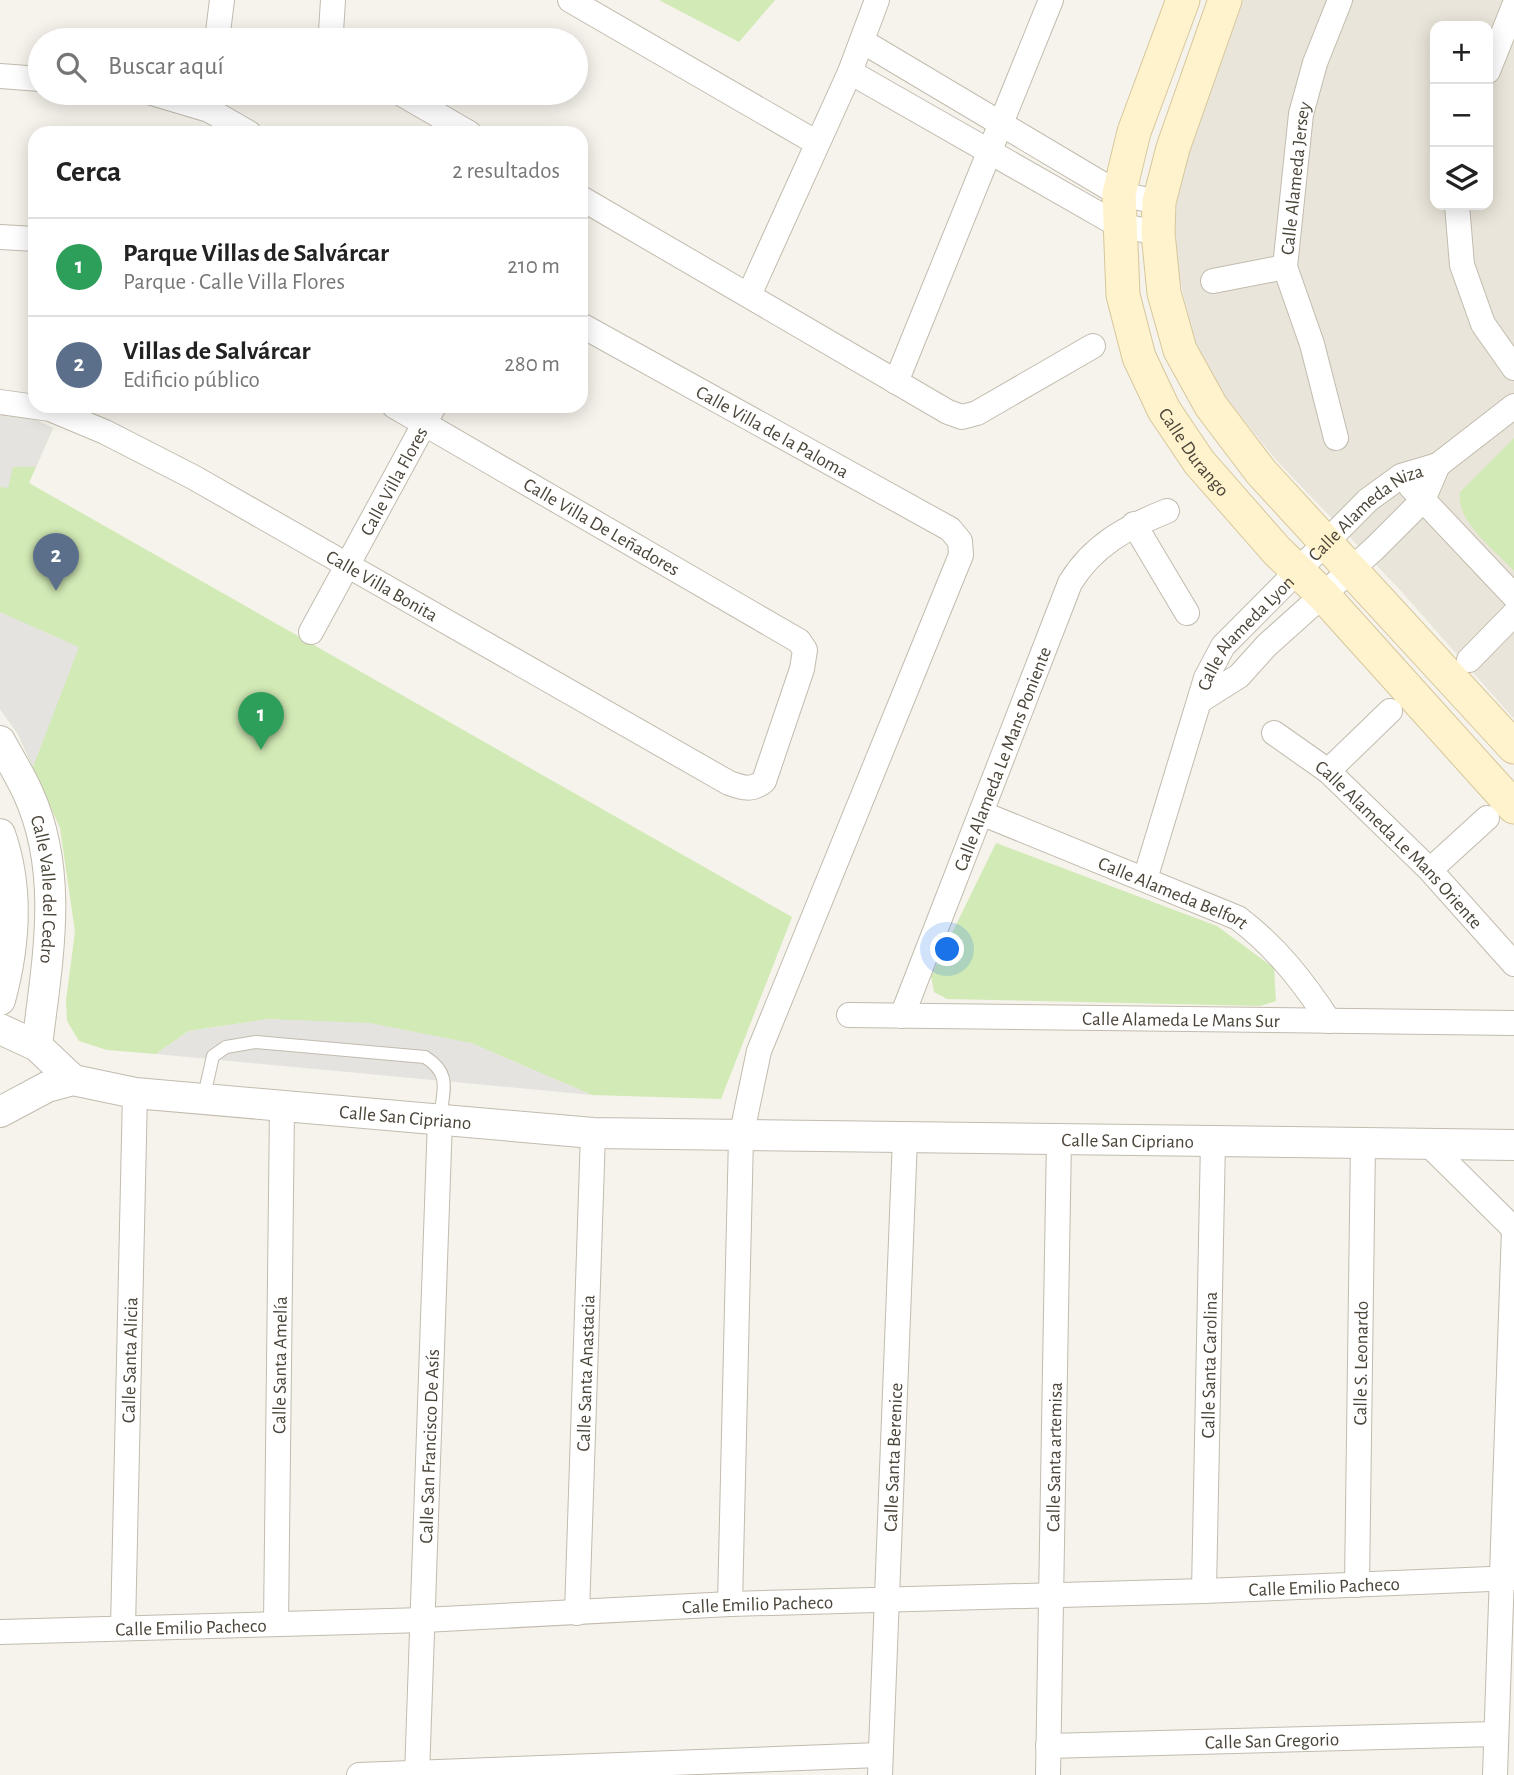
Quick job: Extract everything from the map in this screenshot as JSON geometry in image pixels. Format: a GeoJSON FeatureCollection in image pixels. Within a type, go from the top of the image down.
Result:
{"type":"FeatureCollection","features":[{"type":"Feature","properties":{"kind":"main road","name":"Calle Durango"},"geometry":{"type":"LineString","coordinates":[[1182,0],[1134,132],[1118,210],[1124,295],[1136,345],[1164,410],[1199,461],[1296,569],[1323,595],[1501,813]]}},
{"type":"Feature","properties":{"kind":"main road","name":"Calle Durango"},"geometry":{"type":"LineString","coordinates":[[1225,0],[1173,148],[1159,217],[1164,293],[1180,350],[1211,406],[1261,472],[1514,747]]}},
{"type":"Feature","properties":{"kind":"street"},"geometry":{"type":"LineString","coordinates":[[218,28],[222,0]]}},
{"type":"Feature","properties":{"kind":"street"},"geometry":{"type":"LineString","coordinates":[[331,28],[333,0]]}},
{"type":"Feature","properties":{"kind":"street"},"geometry":{"type":"LineString","coordinates":[[570,0],[817,143]]}},
{"type":"Feature","properties":{"kind":"street"},"geometry":{"type":"LineString","coordinates":[[749,295],[850,72],[877,0]]}},
{"type":"Feature","properties":{"kind":"street"},"geometry":{"type":"LineString","coordinates":[[896,382],[1051,0]]}},
{"type":"Feature","properties":{"kind":"street","name":"Calle Alameda Jersey"},"geometry":{"type":"LineString","coordinates":[[1336,438],[1312,344],[1285,267],[1301,114],[1315,63],[1340,0]]}},
{"type":"Feature","properties":{"kind":"street"},"geometry":{"type":"LineString","coordinates":[[1493,58],[1514,6]]}},
{"type":"Feature","properties":{"kind":"street"},"geometry":{"type":"LineString","coordinates":[[862,41],[1001,124],[1118,210]]}},
{"type":"Feature","properties":{"kind":"street"},"geometry":{"type":"LineString","coordinates":[[850,72],[990,154],[1118,210],[1159,217]]}},
{"type":"Feature","properties":{"kind":"street"},"geometry":{"type":"LineString","coordinates":[[0,76],[28,78]]}},
{"type":"Feature","properties":{"kind":"street"},"geometry":{"type":"LineString","coordinates":[[215,105],[240,126]]}},
{"type":"Feature","properties":{"kind":"street"},"geometry":{"type":"LineString","coordinates":[[421,105],[457,126]]}},
{"type":"Feature","properties":{"kind":"street"},"geometry":{"type":"LineString","coordinates":[[588,202],[948,412],[962,417],[977,413],[1093,346]]}},
{"type":"Feature","properties":{"kind":"street"},"geometry":{"type":"LineString","coordinates":[[1457,210],[1462,265],[1483,324],[1514,368]]}},
{"type":"Feature","properties":{"kind":"street"},"geometry":{"type":"LineString","coordinates":[[0,237],[28,239]]}},
{"type":"Feature","properties":{"kind":"street"},"geometry":{"type":"LineString","coordinates":[[1213,281],[1285,267]]}},
{"type":"Feature","properties":{"kind":"street","name":"Calle Villa de la Paloma"},"geometry":{"type":"LineString","coordinates":[[588,329],[950,529],[960,541],[961,555],[759,1051],[741,1137]]}},
{"type":"Feature","properties":{"kind":"street","name":"Calle Villa Bonita"},"geometry":{"type":"LineString","coordinates":[[0,402],[28,406]]}},
{"type":"Feature","properties":{"kind":"street","name":"Calle Alameda Niza"},"geometry":{"type":"LineString","coordinates":[[1296,569],[1368,500],[1401,476],[1438,465],[1514,406]]}},
{"type":"Feature","properties":{"kind":"street","name":"Calle Villa Bonita"},"geometry":{"type":"LineString","coordinates":[[60,413],[105,432],[347,563],[729,783],[746,789],[757,788]]}},
{"type":"Feature","properties":{"kind":"street","name":"Calle Villa Flores"},"geometry":{"type":"LineString","coordinates":[[311,632],[429,414]]}},
{"type":"Feature","properties":{"kind":"street","name":"Calle Villa De Leñadores"},"geometry":{"type":"LineString","coordinates":[[429,414],[790,635],[805,650],[802,669],[770,771],[757,788]]}},
{"type":"Feature","properties":{"kind":"street","name":"Calle Alameda Niza"},"geometry":{"type":"LineString","coordinates":[[1323,595],[1423,500],[1438,465]]}},
{"type":"Feature","properties":{"kind":"street"},"geometry":{"type":"LineString","coordinates":[[1401,476],[1514,597]]}},
{"type":"Feature","properties":{"kind":"street","name":"Calle Alameda Le Mans Poniente"},"geometry":{"type":"LineString","coordinates":[[902,1016],[1070,583],[1083,562],[1097,548],[1134,524],[1167,511]]}},
{"type":"Feature","properties":{"kind":"street"},"geometry":{"type":"LineString","coordinates":[[1134,524],[1186,613]]}},
{"type":"Feature","properties":{"kind":"street","name":"Calle Alameda Lyon"},"geometry":{"type":"LineString","coordinates":[[1144,879],[1212,664],[1243,624],[1296,569]]}},
{"type":"Feature","properties":{"kind":"street","name":"Calle Alameda Lyon"},"geometry":{"type":"LineString","coordinates":[[1201,700],[1238,676],[1267,645],[1323,595]]}},
{"type":"Feature","properties":{"kind":"street"},"geometry":{"type":"LineString","coordinates":[[1469,660],[1514,614]]}},
{"type":"Feature","properties":{"kind":"street"},"geometry":{"type":"LineString","coordinates":[[1243,624],[1267,645]]}},
{"type":"Feature","properties":{"kind":"street"},"geometry":{"type":"LineString","coordinates":[[1328,771],[1390,711]]}},
{"type":"Feature","properties":{"kind":"street","name":"Calle Alameda Le Mans Oriente"},"geometry":{"type":"LineString","coordinates":[[1274,733],[1328,771],[1430,870],[1514,964]]}},
{"type":"Feature","properties":{"kind":"street","name":"Calle Valle del Cedro"},"geometry":{"type":"LineString","coordinates":[[0,741],[29,794],[45,845],[50,877],[52,909],[37,1046]]}},
{"type":"Feature","properties":{"kind":"street","name":"Calle Alameda Belfort"},"geometry":{"type":"LineString","coordinates":[[981,813],[1238,918],[1268,941],[1296,972],[1329,1021]]}},
{"type":"Feature","properties":{"kind":"street"},"geometry":{"type":"LineString","coordinates":[[1430,870],[1501,813]]}},
{"type":"Feature","properties":{"kind":"street","name":"Calle Valle del Cedro"},"geometry":{"type":"LineString","coordinates":[[0,834],[13,891],[2,981]]}},
{"type":"Feature","properties":{"kind":"street","name":"Calle Alameda Le Mans Sur"},"geometry":{"type":"LineString","coordinates":[[849,1015],[1514,1023]]}},
{"type":"Feature","properties":{"kind":"street"},"geometry":{"type":"LineString","coordinates":[[0,1029],[37,1046],[73,1080]]}},
{"type":"Feature","properties":{"kind":"street"},"geometry":{"type":"LineString","coordinates":[[0,1112],[47,1087],[73,1080]]}},
{"type":"Feature","properties":{"kind":"street","name":"Calle San Cipriano"},"geometry":{"type":"LineString","coordinates":[[73,1080],[135,1093],[282,1108],[593,1133],[1514,1145]]}},
{"type":"Feature","properties":{"kind":"street","name":"Calle Santa Alicia"},"geometry":{"type":"LineString","coordinates":[[123,1628],[135,1093]]}},
{"type":"Feature","properties":{"kind":"street","name":"Calle Santa Amelía"},"geometry":{"type":"LineString","coordinates":[[276,1623],[282,1108]]}},
{"type":"Feature","properties":{"kind":"street","name":"Calle San Francisco De Asís"},"geometry":{"type":"LineString","coordinates":[[417,1774],[440,1119]]}},
{"type":"Feature","properties":{"kind":"street","name":"Calle Santa Anastacia"},"geometry":{"type":"LineString","coordinates":[[577,1613],[593,1133]]}},
{"type":"Feature","properties":{"kind":"street"},"geometry":{"type":"LineString","coordinates":[[730,1604],[741,1137]]}},
{"type":"Feature","properties":{"kind":"street","name":"Calle Santa Berenice"},"geometry":{"type":"LineString","coordinates":[[879,1765],[905,1138]]}},
{"type":"Feature","properties":{"kind":"street","name":"Calle Santa artemisa"},"geometry":{"type":"LineString","coordinates":[[1048,1775],[1059,1139]]}},
{"type":"Feature","properties":{"kind":"street","name":"Calle Santa Carolina"},"geometry":{"type":"LineString","coordinates":[[1204,1591],[1213,1141]]}},
{"type":"Feature","properties":{"kind":"street","name":"Calle S. Leonardo"},"geometry":{"type":"LineString","coordinates":[[1357,1585],[1363,1142]]}},
{"type":"Feature","properties":{"kind":"street"},"geometry":{"type":"LineString","coordinates":[[1428,1144],[1514,1229],[1509,1578],[1495,1775]]}},
{"type":"Feature","properties":{"kind":"street","name":"Calle Emilio Pacheco"},"geometry":{"type":"LineString","coordinates":[[0,1632],[424,1620],[730,1604],[1204,1591],[1509,1578]]}},
{"type":"Feature","properties":{"kind":"street","name":"Calle San Gregorio"},"geometry":{"type":"LineString","coordinates":[[1048,1746],[1496,1734]]}},
{"type":"Feature","properties":{"kind":"street"},"geometry":{"type":"LineString","coordinates":[[359,1775],[879,1765]]}},
{"type":"Feature","properties":{"kind":"lane"},"geometry":{"type":"LineString","coordinates":[[204,1100],[213,1056],[226,1047],[257,1042],[425,1057],[439,1066],[444,1075],[440,1119]]}},
{"type":"Feature","properties":{"kind":"shaded area"},"geometry":{"type":"Polygon","coordinates":[[[1237,0],[1514,0],[1514,719],[1401,591],[1277,461],[1200,366],[1172,246],[1183,147],[1237,0]]]}},
{"type":"Feature","properties":{"kind":"shaded area"},"geometry":{"type":"Polygon","coordinates":[[[0,416],[36,420],[53,428],[36,467],[13,467],[8,488],[0,487],[0,416]]]}},
{"type":"Feature","properties":{"kind":"shaded area"},"geometry":{"type":"Polygon","coordinates":[[[0,612],[79,647],[33,767],[18,734],[0,709],[0,612]]]}},
{"type":"Feature","properties":{"kind":"shaded area"},"geometry":{"type":"Polygon","coordinates":[[[269,1019],[370,1023],[471,1043],[592,1095],[156,1054],[189,1031],[269,1019]]]}},
{"type":"Feature","properties":{"kind":"green space"},"geometry":{"type":"Polygon","coordinates":[[[659,0],[775,0],[739,42],[659,0]]]}},
{"type":"Feature","properties":{"kind":"green space"},"geometry":{"type":"Polygon","coordinates":[[[0,416],[36,420],[53,428],[29,483],[792,917],[721,1099],[592,1095],[471,1043],[269,1019],[189,1031],[156,1054],[107,1050],[79,1041],[67,1021],[66,1000],[75,932],[60,828],[18,734],[0,709],[0,416]]]}},
{"type":"Feature","properties":{"kind":"green space"},"geometry":{"type":"Polygon","coordinates":[[[1514,438],[1514,571],[1470,524],[1460,503],[1460,492],[1514,438]]]}},
{"type":"Feature","properties":{"kind":"green space"},"geometry":{"type":"Polygon","coordinates":[[[996,843],[1217,926],[1274,968],[1276,1001],[1260,1006],[947,999],[934,992],[931,976],[996,843]]]}},
{"type":"Feature","properties":{"kind":"place","name":"Villas de Salvárcar"},"geometry":{"type":"Point","coordinates":[56,591]}},
{"type":"Feature","properties":{"kind":"place","name":"Parque Villas de Salvárcar"},"geometry":{"type":"Point","coordinates":[261,750]}}]}
